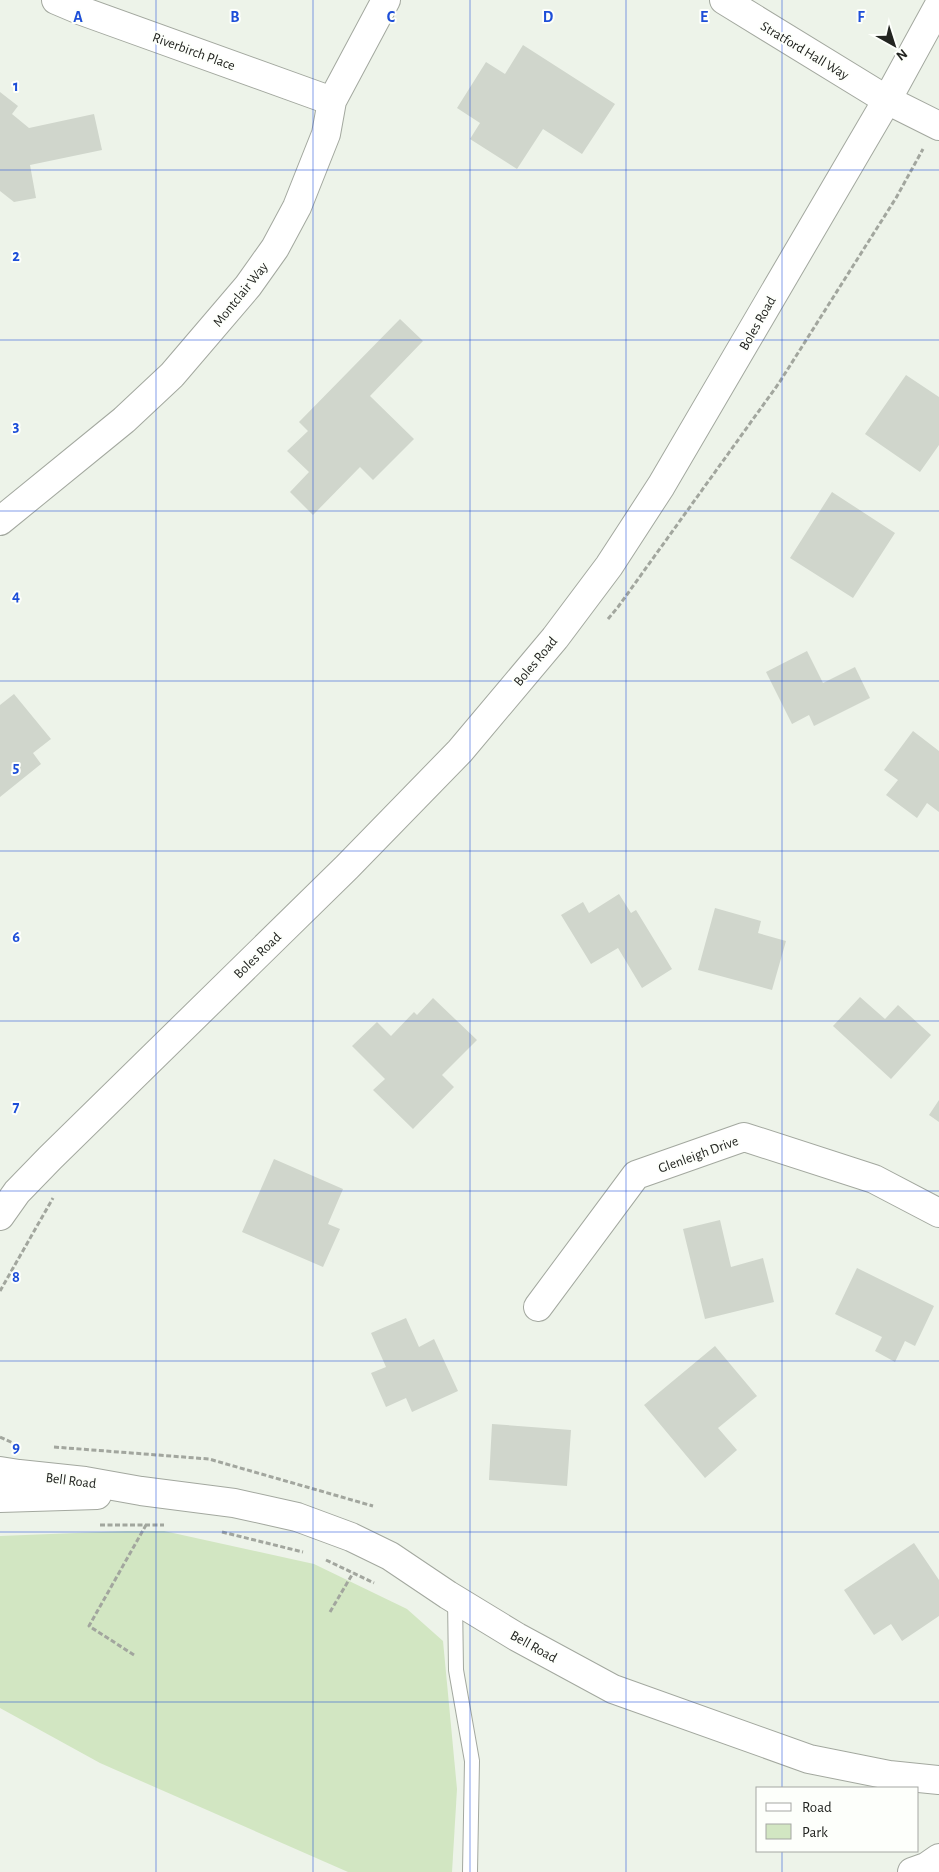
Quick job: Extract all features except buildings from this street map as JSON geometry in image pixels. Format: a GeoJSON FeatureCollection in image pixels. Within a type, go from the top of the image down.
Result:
{"type":"FeatureCollection","features":[{"type":"Feature","properties":{"kind":"street","name":"Riverbirch Place"},"geometry":{"type":"LineString","coordinates":[[56,0],[332,101]]}},
{"type":"Feature","properties":{"kind":"street","name":"Montclair Way"},"geometry":{"type":"LineString","coordinates":[[0,521],[124,420],[172,375],[248,286],[275,248],[298,207],[326,134],[332,101],[386,0]]}},
{"type":"Feature","properties":{"kind":"street","name":"Stratford Hall Way"},"geometry":{"type":"LineString","coordinates":[[724,0],[887,100]]}},
{"type":"Feature","properties":{"kind":"street","name":"Boles Road"},"geometry":{"type":"LineString","coordinates":[[0,1216],[17,1192],[50,1158],[347,867],[460,751],[555,638],[609,566],[661,486],[887,100],[939,5]]}},
{"type":"Feature","properties":{"kind":"street"},"geometry":{"type":"LineString","coordinates":[[887,100],[939,126]]}},
{"type":"Feature","properties":{"kind":"street","name":"Glenleigh Drive"},"geometry":{"type":"LineString","coordinates":[[538,1307],[636,1175],[744,1137],[874,1179],[939,1213]]}},
{"type":"Feature","properties":{"kind":"street","name":"Bell Road"},"geometry":{"type":"LineString","coordinates":[[0,1471],[86,1480],[141,1491],[234,1503],[297,1517],[351,1537],[390,1556],[517,1637],[613,1689],[810,1759],[889,1775],[939,1780]]}},
{"type":"Feature","properties":{"kind":"street","name":"Bell Road"},"geometry":{"type":"LineString","coordinates":[[0,1498],[84,1497],[141,1491]]}},
{"type":"Feature","properties":{"kind":"street"},"geometry":{"type":"LineString","coordinates":[[912,1872],[926,1867],[939,1858]]}},
{"type":"Feature","properties":{"kind":"lane"},"geometry":{"type":"LineString","coordinates":[[456,1599],[456,1670],[472,1761],[470,1872]]}},
{"type":"Feature","properties":{"kind":"path"},"geometry":{"type":"LineString","coordinates":[[0,1438],[16,1444]]}},
{"type":"Feature","properties":{"kind":"path"},"geometry":{"type":"LineString","coordinates":[[45,1446],[209,1459],[373,1506]]}},
{"type":"Feature","properties":{"kind":"path"},"geometry":{"type":"LineString","coordinates":[[99,1525],[173,1525]]}},
{"type":"Feature","properties":{"kind":"path"},"geometry":{"type":"LineString","coordinates":[[134,1655],[89,1626],[146,1525]]}},
{"type":"Feature","properties":{"kind":"path"},"geometry":{"type":"LineString","coordinates":[[219,1532],[312,1554]]}},
{"type":"Feature","properties":{"kind":"path"},"geometry":{"type":"LineString","coordinates":[[320,1558],[379,1585]]}},
{"type":"Feature","properties":{"kind":"path"},"geometry":{"type":"LineString","coordinates":[[330,1612],[343,1593],[353,1573]]}},
{"type":"Feature","properties":{"kind":"green space"},"geometry":{"type":"Polygon","coordinates":[[[164,1531],[314,1564],[407,1609],[443,1641],[457,1789],[452,1872],[348,1872],[100,1763],[0,1708],[0,1536],[164,1531]]]}}]}
